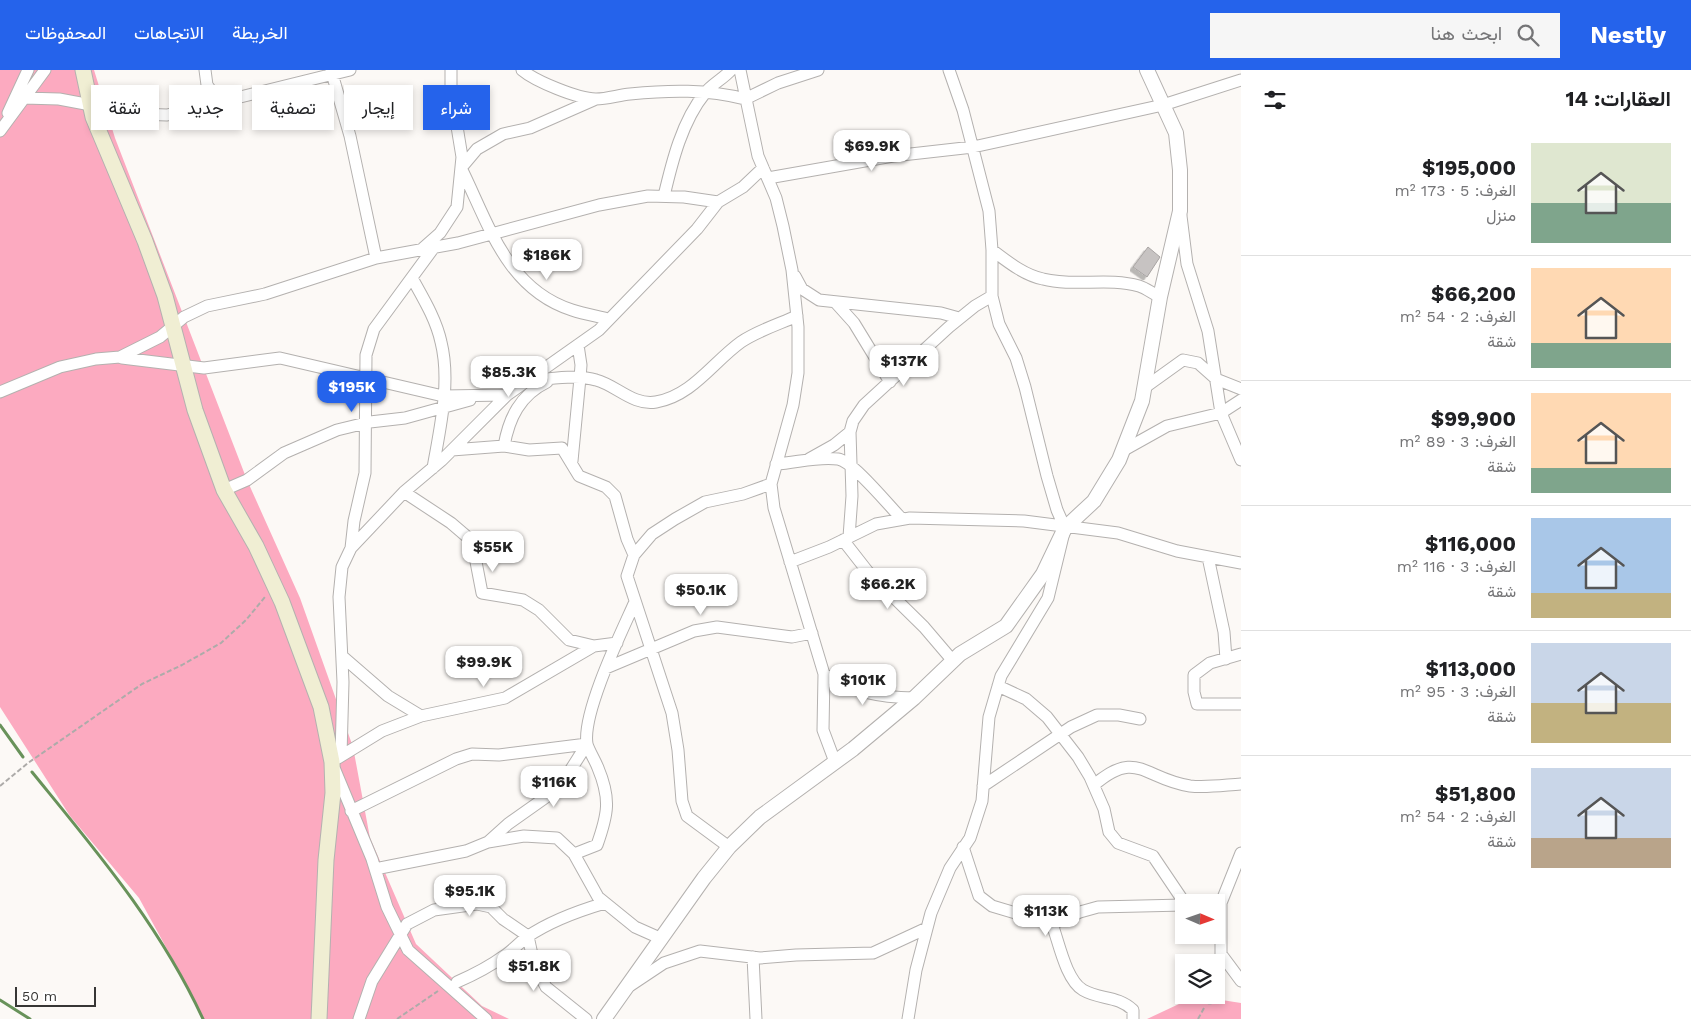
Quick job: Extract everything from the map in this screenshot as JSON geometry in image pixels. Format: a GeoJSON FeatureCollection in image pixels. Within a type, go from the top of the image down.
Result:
{"type":"FeatureCollection","features":[{"type":"Feature","properties":{"kind":"main road"},"geometry":{"type":"LineString","coordinates":[[83,70],[91,104]]}},
{"type":"Feature","properties":{"kind":"main road"},"geometry":{"type":"LineString","coordinates":[[98,130],[165,296],[195,410],[224,490],[256,546],[274,586],[321,707],[336,758],[333,809],[326,860],[319,1019]]}},
{"type":"Feature","properties":{"kind":"street"},"geometry":{"type":"LineString","coordinates":[[0,130],[28,70]]}},
{"type":"Feature","properties":{"kind":"street"},"geometry":{"type":"LineString","coordinates":[[0,130],[45,70]]}},
{"type":"Feature","properties":{"kind":"street"},"geometry":{"type":"LineString","coordinates":[[205,70],[207,85]]}},
{"type":"Feature","properties":{"kind":"street"},"geometry":{"type":"LineString","coordinates":[[242,97],[332,72],[350,70]]}},
{"type":"Feature","properties":{"kind":"street"},"geometry":{"type":"LineString","coordinates":[[423,248],[440,233],[457,207],[462,157],[451,90],[452,70]]}},
{"type":"Feature","properties":{"kind":"street"},"geometry":{"type":"LineString","coordinates":[[522,70],[529,76],[556,88],[596,99]]}},
{"type":"Feature","properties":{"kind":"street"},"geometry":{"type":"LineString","coordinates":[[664,196],[672,162],[687,122],[706,92],[723,80],[731,70]]}},
{"type":"Feature","properties":{"kind":"street"},"geometry":{"type":"LineString","coordinates":[[740,70],[744,100],[765,173],[776,198],[792,270],[796,316],[798,373],[793,404],[771,484],[774,508],[824,674],[823,730],[835,762]]}},
{"type":"Feature","properties":{"kind":"street"},"geometry":{"type":"LineString","coordinates":[[461,168],[476,149],[504,134],[530,128],[596,99],[630,94],[720,92],[744,100],[778,83],[818,70]]}},
{"type":"Feature","properties":{"kind":"street"},"geometry":{"type":"LineString","coordinates":[[908,1019],[916,970],[927,928],[950,868],[970,838],[982,802],[989,716],[1001,676],[1048,598],[1066,528],[1052,493],[1016,358],[999,324],[992,296],[990,211],[953,77],[949,70]]}},
{"type":"Feature","properties":{"kind":"street"},"geometry":{"type":"LineString","coordinates":[[1147,70],[1176,133],[1180,170],[1180,211],[1187,264],[1208,331],[1221,413],[1241,460]]}},
{"type":"Feature","properties":{"kind":"street"},"geometry":{"type":"LineString","coordinates":[[332,72],[350,136],[376,258]]}},
{"type":"Feature","properties":{"kind":"street"},"geometry":{"type":"LineString","coordinates":[[486,1019],[452,984],[408,950],[387,907],[375,869],[351,811],[336,758],[343,657],[339,597],[342,567],[351,548],[404,492],[433,468],[507,395],[578,345],[609,320],[697,229],[718,202],[765,173],[973,147],[1163,105],[1241,80]]}},
{"type":"Feature","properties":{"kind":"street"},"geometry":{"type":"LineString","coordinates":[[24,98],[91,104]]}},
{"type":"Feature","properties":{"kind":"street"},"geometry":{"type":"LineString","coordinates":[[461,168],[490,234],[517,272],[544,296],[570,310],[609,320]]}},
{"type":"Feature","properties":{"kind":"street"},"geometry":{"type":"LineString","coordinates":[[120,357],[142,348],[172,328],[184,317],[207,306],[265,294],[376,258],[490,234],[599,205],[648,196],[718,202]]}},
{"type":"Feature","properties":{"kind":"street"},"geometry":{"type":"LineString","coordinates":[[604,1019],[704,878],[729,847],[760,817],[835,762],[914,698],[960,654],[1006,626],[1043,574],[1066,528],[1094,501],[1124,450],[1132,431],[1144,388],[1160,297],[1180,211]]}},
{"type":"Feature","properties":{"kind":"street"},"geometry":{"type":"LineString","coordinates":[[351,548],[354,521],[365,473],[366,355],[374,329],[435,246]]}},
{"type":"Feature","properties":{"kind":"street"},"geometry":{"type":"LineString","coordinates":[[992,250],[1016,268],[1042,279],[1074,283],[1121,282],[1141,286],[1160,297]]}},
{"type":"Feature","properties":{"kind":"street"},"geometry":{"type":"LineString","coordinates":[[792,270],[802,290],[819,300],[888,307],[960,318]]}},
{"type":"Feature","properties":{"kind":"street"},"geometry":{"type":"LineString","coordinates":[[412,278],[428,308],[441,341],[445,368],[443,409],[433,468]]}},
{"type":"Feature","properties":{"kind":"street"},"geometry":{"type":"LineString","coordinates":[[953,661],[924,627],[868,572],[846,539],[852,496],[850,432],[852,421],[864,404],[960,318],[992,296]]}},
{"type":"Feature","properties":{"kind":"street"},"geometry":{"type":"LineString","coordinates":[[836,303],[854,323],[890,382]]}},
{"type":"Feature","properties":{"kind":"street"},"geometry":{"type":"LineString","coordinates":[[527,381],[580,378],[597,380],[624,396],[654,403],[678,395],[706,374],[727,353],[744,340],[796,316]]}},
{"type":"Feature","properties":{"kind":"street"},"geometry":{"type":"LineString","coordinates":[[572,460],[580,378],[578,345]]}},
{"type":"Feature","properties":{"kind":"street"},"geometry":{"type":"LineString","coordinates":[[0,392],[60,367],[96,359],[120,357],[204,368],[280,358],[443,396],[479,397],[507,395]]}},
{"type":"Feature","properties":{"kind":"street"},"geometry":{"type":"LineString","coordinates":[[1144,388],[1183,360],[1198,363],[1216,379],[1241,388]]}},
{"type":"Feature","properties":{"kind":"street"},"geometry":{"type":"LineString","coordinates":[[504,446],[507,428],[516,410],[531,390],[553,379]]}},
{"type":"Feature","properties":{"kind":"street"},"geometry":{"type":"LineString","coordinates":[[224,490],[247,480],[284,453],[337,430],[365,423],[405,418],[443,409],[479,397]]}},
{"type":"Feature","properties":{"kind":"street"},"geometry":{"type":"LineString","coordinates":[[1124,450],[1167,426],[1221,413],[1241,400]]}},
{"type":"Feature","properties":{"kind":"street"},"geometry":{"type":"LineString","coordinates":[[810,459],[834,445],[850,432]]}},
{"type":"Feature","properties":{"kind":"street"},"geometry":{"type":"LineString","coordinates":[[452,450],[504,446],[529,450],[562,448],[572,460],[579,476],[606,487],[615,496],[627,539],[634,555]]}},
{"type":"Feature","properties":{"kind":"street"},"geometry":{"type":"LineString","coordinates":[[776,464],[810,459],[840,459],[862,475],[902,519]]}},
{"type":"Feature","properties":{"kind":"street"},"geometry":{"type":"LineString","coordinates":[[729,847],[687,816],[682,802],[678,750],[672,712],[634,604],[627,576],[634,555],[652,534],[704,502],[743,494],[771,484]]}},
{"type":"Feature","properties":{"kind":"street"},"geometry":{"type":"LineString","coordinates":[[404,492],[451,523],[472,541],[482,593],[523,600],[539,610],[569,640],[594,646],[617,643]]}},
{"type":"Feature","properties":{"kind":"street"},"geometry":{"type":"LineString","coordinates":[[790,562],[846,539],[876,524],[902,519],[1024,521],[1066,528],[1118,533],[1144,542],[1241,563]]}},
{"type":"Feature","properties":{"kind":"street"},"geometry":{"type":"LineString","coordinates":[[1208,557],[1224,632],[1226,659]]}},
{"type":"Feature","properties":{"kind":"street"},"geometry":{"type":"LineString","coordinates":[[574,854],[596,845],[604,825],[608,804],[606,786],[587,744],[588,723],[606,668],[634,604]]}},
{"type":"Feature","properties":{"kind":"street"},"geometry":{"type":"LineString","coordinates":[[606,668],[694,631],[717,627],[792,637],[812,633]]}},
{"type":"Feature","properties":{"kind":"street"},"geometry":{"type":"LineString","coordinates":[[336,758],[382,731],[421,716],[505,698],[594,646]]}},
{"type":"Feature","properties":{"kind":"street"},"geometry":{"type":"LineString","coordinates":[[1241,654],[1210,663],[1194,675],[1194,692],[1197,704],[1241,704]]}},
{"type":"Feature","properties":{"kind":"street"},"geometry":{"type":"LineString","coordinates":[[343,657],[388,696],[421,716]]}},
{"type":"Feature","properties":{"kind":"street"},"geometry":{"type":"LineString","coordinates":[[824,674],[843,686],[878,696],[914,698]]}},
{"type":"Feature","properties":{"kind":"street"},"geometry":{"type":"LineString","coordinates":[[998,686],[1026,699],[1047,717],[1078,757],[1094,785],[1104,808],[1109,832],[1113,838],[1118,843],[1153,856],[1178,894]]}},
{"type":"Feature","properties":{"kind":"street"},"geometry":{"type":"LineString","coordinates":[[983,786],[1060,735],[1097,715],[1119,715],[1140,719]]}},
{"type":"Feature","properties":{"kind":"street"},"geometry":{"type":"LineString","coordinates":[[351,811],[456,759],[472,754],[499,756],[587,744]]}},
{"type":"Feature","properties":{"kind":"street"},"geometry":{"type":"LineString","coordinates":[[488,842],[508,824],[549,795],[568,774],[587,744]]}},
{"type":"Feature","properties":{"kind":"street"},"geometry":{"type":"LineString","coordinates":[[1094,785],[1110,772],[1122,766],[1140,768],[1165,781],[1192,786],[1241,784]]}},
{"type":"Feature","properties":{"kind":"street"},"geometry":{"type":"LineString","coordinates":[[375,869],[466,851],[488,842],[524,836],[558,838],[574,854],[598,897],[635,927],[662,938]]}},
{"type":"Feature","properties":{"kind":"street"},"geometry":{"type":"LineString","coordinates":[[964,848],[979,896],[992,906],[1052,924],[1080,912],[1098,907],[1175,904]]}},
{"type":"Feature","properties":{"kind":"street"},"geometry":{"type":"LineString","coordinates":[[1223,894],[1241,853]]}},
{"type":"Feature","properties":{"kind":"street"},"geometry":{"type":"LineString","coordinates":[[452,984],[498,960],[528,936],[571,914],[605,903]]}},
{"type":"Feature","properties":{"kind":"street"},"geometry":{"type":"LineString","coordinates":[[359,1019],[372,981],[407,924],[434,910],[477,904],[491,907],[503,919],[528,936],[534,964],[546,987],[586,1019]]}},
{"type":"Feature","properties":{"kind":"street"},"geometry":{"type":"LineString","coordinates":[[1052,924],[1071,978],[1083,990],[1124,1002],[1133,1010],[1133,1019]]}},
{"type":"Feature","properties":{"kind":"street"},"geometry":{"type":"LineString","coordinates":[[625,988],[664,963],[700,951],[753,957],[873,953],[927,928]]}},
{"type":"Feature","properties":{"kind":"street"},"geometry":{"type":"LineString","coordinates":[[1221,944],[1221,954]]}},
{"type":"Feature","properties":{"kind":"street"},"geometry":{"type":"LineString","coordinates":[[753,957],[756,1019]]}},
{"type":"Feature","properties":{"kind":"street"},"geometry":{"type":"LineString","coordinates":[[1225,959],[1241,981]]}},
{"type":"Feature","properties":{"kind":"path"},"geometry":{"type":"LineString","coordinates":[[0,786],[28,763],[142,684],[182,665],[221,643],[246,620],[274,586]]}},
{"type":"Feature","properties":{"kind":"path"},"geometry":{"type":"LineString","coordinates":[[397,1019],[452,984]]}},
{"type":"Feature","properties":{"kind":"path"},"geometry":{"type":"LineString","coordinates":[[1198,1019],[1206,1004]]}},
{"type":"Feature","properties":{"kind":"shaded area"},"geometry":{"type":"Polygon","coordinates":[[[0,70],[94,70],[99,85],[91,85],[91,130],[113,130],[247,480],[300,598],[353,747],[370,838],[416,944],[482,1006],[509,1019],[202,1019],[190,991],[139,898],[70,816],[0,707],[0,70]]]}},
{"type":"Feature","properties":{"kind":"shaded area"},"geometry":{"type":"Polygon","coordinates":[[[1225,1001],[1241,1003],[1241,1019],[1147,1019],[1179,1004],[1225,1004],[1225,1001]]]}},
{"type":"Feature","properties":{"kind":"building"},"geometry":{"type":"Polygon","coordinates":[[[1148,247],[1160,257],[1147,277],[1133,267],[1148,247]]]}},
{"type":"Feature","properties":{"kind":"waterway"},"geometry":{"type":"LineString","coordinates":[[0,725],[23,757]]}},
{"type":"Feature","properties":{"kind":"waterway"},"geometry":{"type":"LineString","coordinates":[[32,772],[103,860],[147,920],[186,984],[203,1019]]}},
{"type":"Feature","properties":{"kind":"waterway"},"geometry":{"type":"LineString","coordinates":[[0,1000],[30,1019]]}}]}
